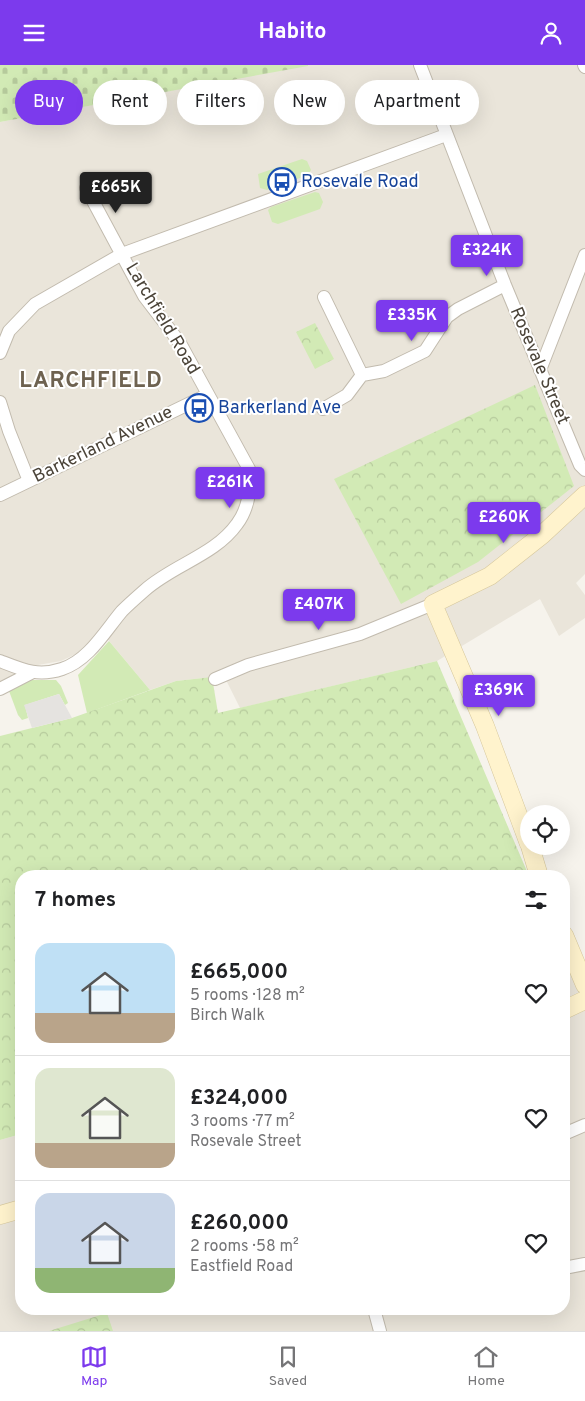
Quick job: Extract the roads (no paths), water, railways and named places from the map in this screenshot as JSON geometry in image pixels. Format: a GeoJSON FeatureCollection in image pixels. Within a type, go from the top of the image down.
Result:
{"type":"FeatureCollection","features":[{"type":"Feature","properties":{"kind":"street","name":"Rosevale Street"},"geometry":{"type":"LineString","coordinates":[[420,65],[505,285],[580,465],[585,470]]}},
{"type":"Feature","properties":{"kind":"street"},"geometry":{"type":"LineString","coordinates":[[0,353],[9,331],[34,304],[122,254],[446,135]]}},
{"type":"Feature","properties":{"kind":"street","name":"Larchfield Road"},"geometry":{"type":"LineString","coordinates":[[0,661],[31,673],[63,669],[78,661],[92,648],[124,609],[147,588],[226,539],[239,522],[251,487],[249,469],[180,343],[144,296],[86,188]]}},
{"type":"Feature","properties":{"kind":"street"},"geometry":{"type":"LineString","coordinates":[[540,370],[585,255]]}},
{"type":"Feature","properties":{"kind":"street"},"geometry":{"type":"LineString","coordinates":[[322,409],[347,395],[362,375],[384,371],[425,351],[447,317],[458,309],[505,285]]}},
{"type":"Feature","properties":{"kind":"street"},"geometry":{"type":"LineString","coordinates":[[324,297],[362,375]]}},
{"type":"Feature","properties":{"kind":"street","name":"Barkerland Avenue"},"geometry":{"type":"LineString","coordinates":[[0,495],[207,395]]}},
{"type":"Feature","properties":{"kind":"street"},"geometry":{"type":"LineString","coordinates":[[0,402],[9,431],[29,481]]}},
{"type":"Feature","properties":{"kind":"street"},"geometry":{"type":"LineString","coordinates":[[215,679],[248,665],[360,634],[433,605],[490,576],[542,535],[585,495]]}},
{"type":"Feature","properties":{"kind":"street"},"geometry":{"type":"LineString","coordinates":[[433,605],[485,726],[520,821]]}},
{"type":"Feature","properties":{"kind":"street"},"geometry":{"type":"LineString","coordinates":[[0,689],[31,673]]}},
{"type":"Feature","properties":{"kind":"street"},"geometry":{"type":"LineString","coordinates":[[532,855],[537,870]]}},
{"type":"Feature","properties":{"kind":"street"},"geometry":{"type":"LineString","coordinates":[[570,949],[585,985]]}},
{"type":"Feature","properties":{"kind":"street"},"geometry":{"type":"LineString","coordinates":[[570,1007],[585,1000]]}},
{"type":"Feature","properties":{"kind":"street"},"geometry":{"type":"LineString","coordinates":[[570,1131],[585,1125]]}},
{"type":"Feature","properties":{"kind":"street"},"geometry":{"type":"LineString","coordinates":[[0,1215],[15,1211]]}},
{"type":"Feature","properties":{"kind":"street"},"geometry":{"type":"LineString","coordinates":[[570,1267],[585,1264]]}},
{"type":"Feature","properties":{"kind":"street"},"geometry":{"type":"LineString","coordinates":[[378,1315],[380,1331]]}},
{"type":"Feature","properties":{"kind":"place","name":"Rosevale Road"},"geometry":{"type":"Point","coordinates":[282,182]}},
{"type":"Feature","properties":{"kind":"place","name":"Barkerland Ave"},"geometry":{"type":"Point","coordinates":[199,408]}},
{"type":"Feature","properties":{"kind":"district","name":"LARCHFIELD"},"geometry":{"type":"Point","coordinates":[91,381]}}]}
